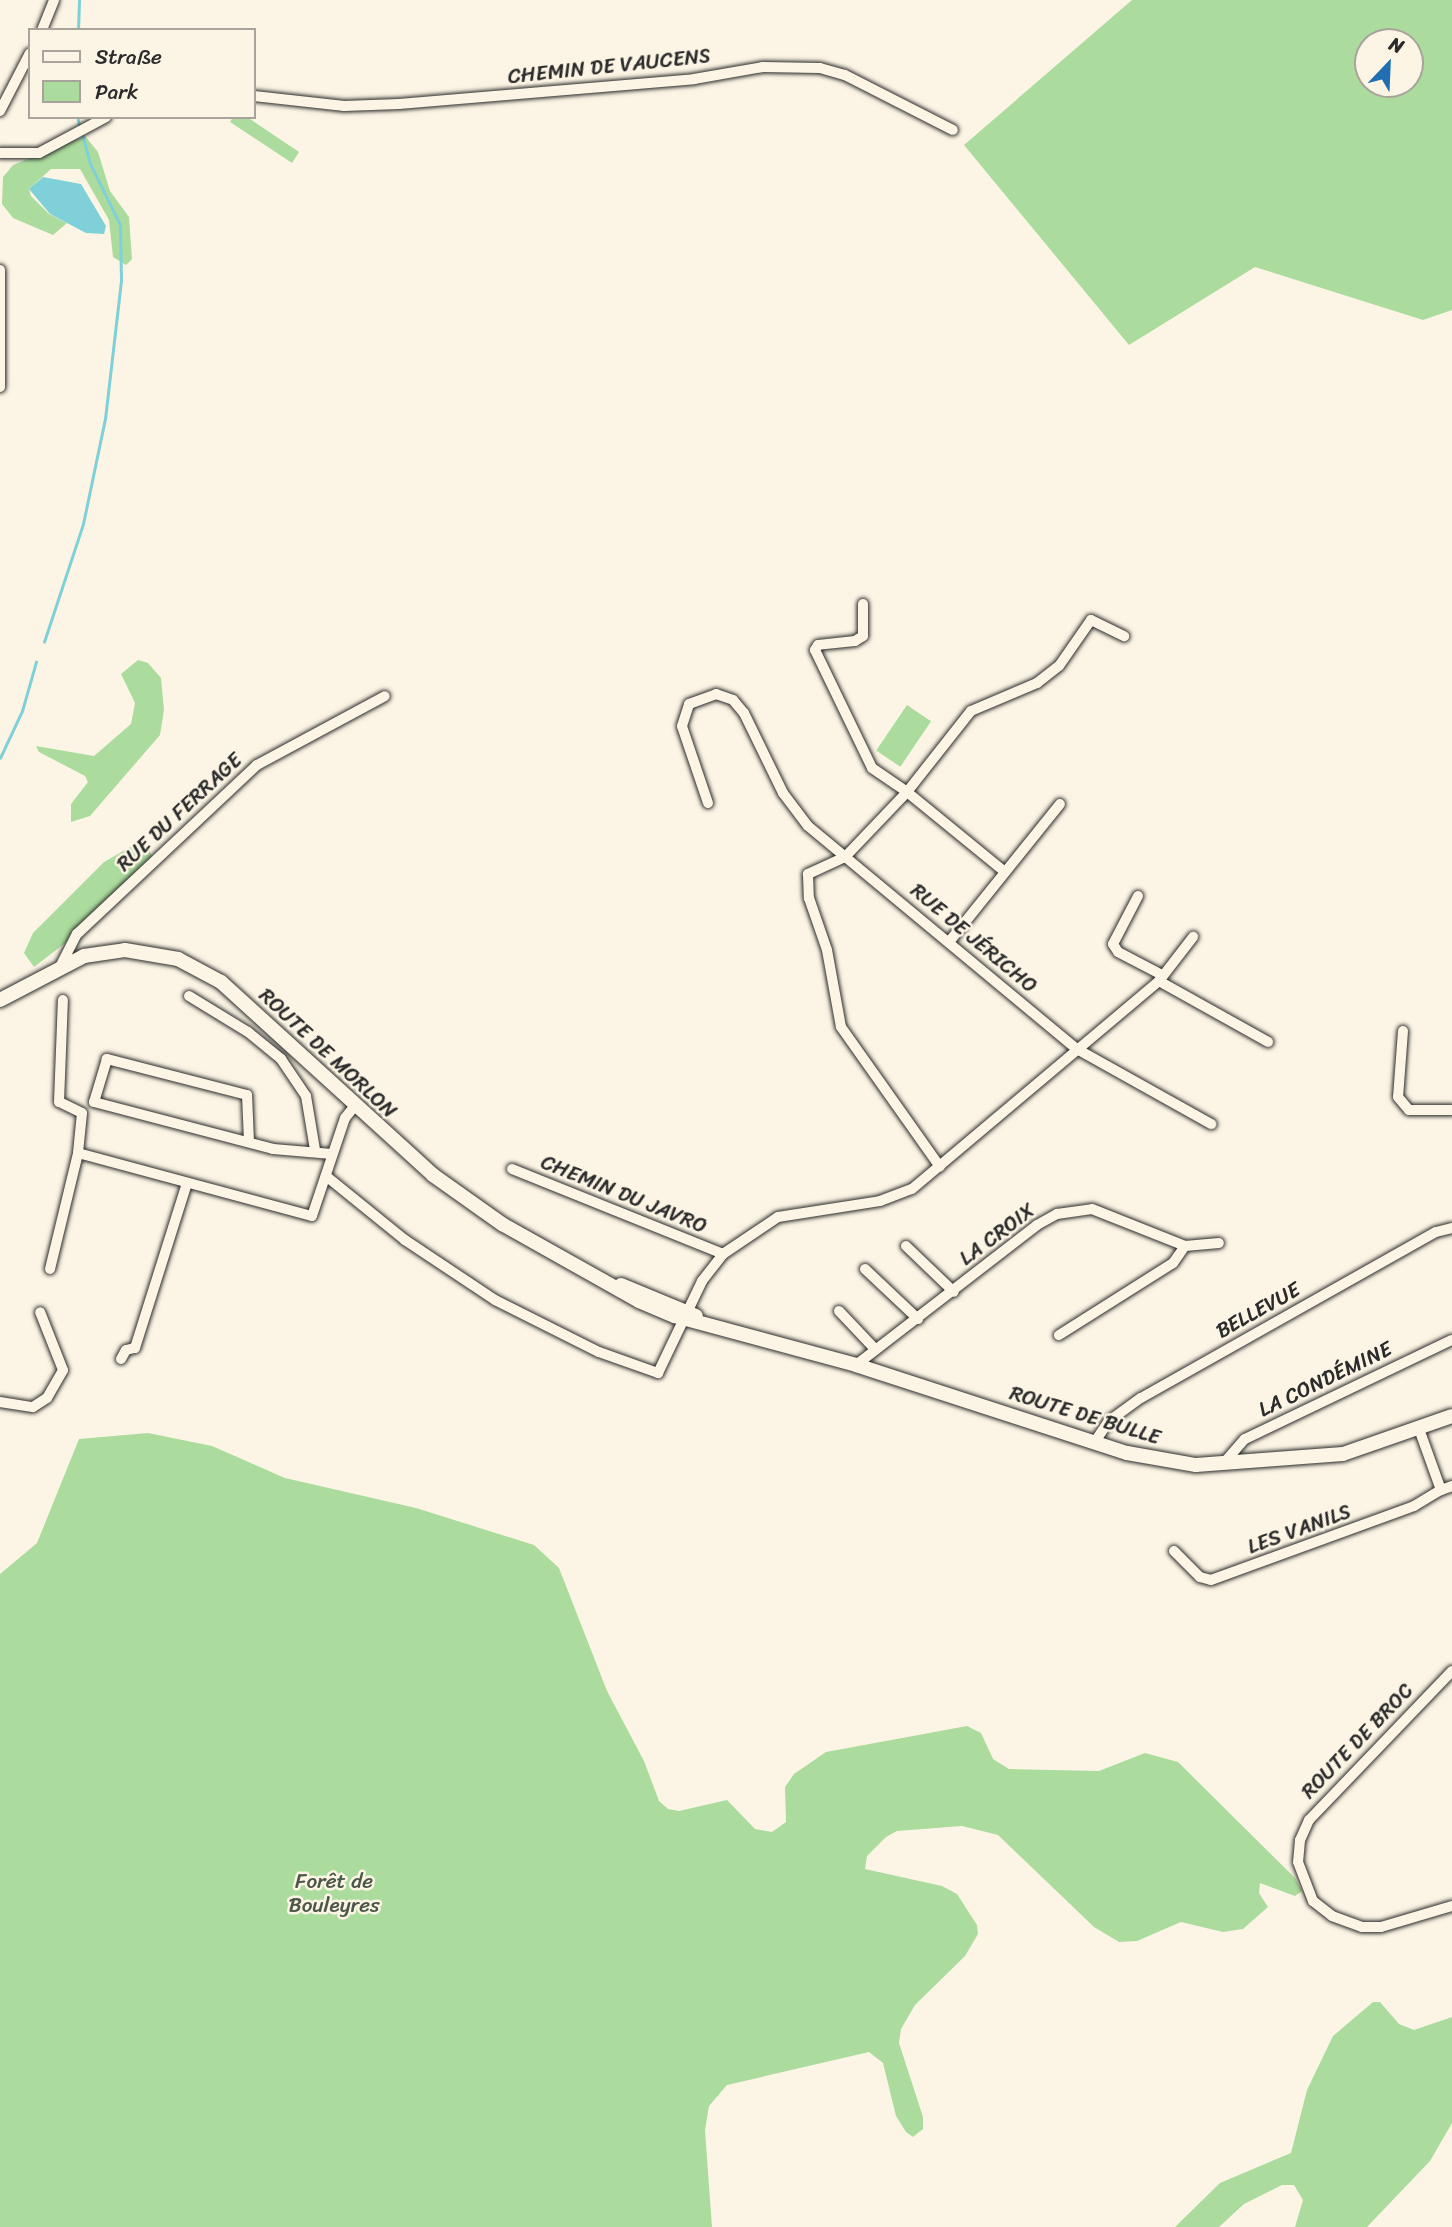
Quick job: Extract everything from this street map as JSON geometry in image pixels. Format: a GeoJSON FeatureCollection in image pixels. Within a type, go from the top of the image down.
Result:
{"type":"FeatureCollection","features":[{"type":"Feature","properties":{"kind":"street"},"geometry":{"type":"LineString","coordinates":[[43,28],[54,0]]}},
{"type":"Feature","properties":{"kind":"street"},"geometry":{"type":"LineString","coordinates":[[0,111],[28,57]]}},
{"type":"Feature","properties":{"kind":"street","name":"CHEMIN DE VAUCENS"},"geometry":{"type":"LineString","coordinates":[[256,96],[344,106],[399,104],[694,79],[763,66],[820,68],[845,75],[953,130]]}},
{"type":"Feature","properties":{"kind":"street"},"geometry":{"type":"LineString","coordinates":[[0,153],[39,153],[103,119]]}},
{"type":"Feature","properties":{"kind":"street"},"geometry":{"type":"LineString","coordinates":[[0,270],[0,387]]}},
{"type":"Feature","properties":{"kind":"street"},"geometry":{"type":"LineString","coordinates":[[863,604],[863,636],[855,641],[818,645],[815,650],[872,768],[907,792],[1005,872]]}},
{"type":"Feature","properties":{"kind":"street"},"geometry":{"type":"LineString","coordinates":[[940,1167],[841,1027],[828,950],[809,898],[808,874],[845,857],[907,792],[971,711],[1037,683],[1059,666],[1091,620],[1124,636]]}},
{"type":"Feature","properties":{"kind":"street","name":"RUE DE JÉRICHO"},"geometry":{"type":"LineString","coordinates":[[708,803],[682,726],[688,704],[716,694],[733,700],[744,713],[783,793],[808,826],[1077,1049],[1211,1124]]}},
{"type":"Feature","properties":{"kind":"street","name":"RUE DU FERRAGE"},"geometry":{"type":"LineString","coordinates":[[61,965],[78,934],[257,765],[385,696]]}},
{"type":"Feature","properties":{"kind":"street"},"geometry":{"type":"LineString","coordinates":[[949,942],[1060,804]]}},
{"type":"Feature","properties":{"kind":"street"},"geometry":{"type":"LineString","coordinates":[[1138,896],[1113,944],[1118,952],[1268,1042]]}},
{"type":"Feature","properties":{"kind":"street"},"geometry":{"type":"LineString","coordinates":[[326,1176],[405,1240],[463,1280],[529,1318],[611,1357],[658,1373],[685,1314],[723,1254],[778,1217],[880,1201],[912,1189],[1161,978],[1194,937]]}},
{"type":"Feature","properties":{"kind":"street","name":"ROUTE DE MORLON"},"geometry":{"type":"LineString","coordinates":[[0,1000],[61,965],[125,950],[178,958],[221,982],[354,1107],[433,1175],[502,1224],[639,1301],[706,1323],[792,1346]]}},
{"type":"Feature","properties":{"kind":"street"},"geometry":{"type":"LineString","coordinates":[[189,996],[270,1048],[289,1069],[306,1096],[315,1150]]}},
{"type":"Feature","properties":{"kind":"street"},"geometry":{"type":"LineString","coordinates":[[50,1269],[78,1153],[82,1113],[59,1102],[63,1000]]}},
{"type":"Feature","properties":{"kind":"street"},"geometry":{"type":"LineString","coordinates":[[1403,1031],[1398,1097],[1409,1110],[1452,1110]]}},
{"type":"Feature","properties":{"kind":"street"},"geometry":{"type":"LineString","coordinates":[[249,1142],[247,1094],[107,1059],[94,1102],[273,1149],[315,1150],[332,1154]]}},
{"type":"Feature","properties":{"kind":"street"},"geometry":{"type":"LineString","coordinates":[[78,1153],[312,1216],[332,1154],[354,1107]]}},
{"type":"Feature","properties":{"kind":"street","name":"CHEMIN DU JAVRO"},"geometry":{"type":"LineString","coordinates":[[512,1169],[723,1254]]}},
{"type":"Feature","properties":{"kind":"street"},"geometry":{"type":"LineString","coordinates":[[121,1359],[126,1350],[135,1348],[187,1183]]}},
{"type":"Feature","properties":{"kind":"street","name":"LA CROIX"},"geometry":{"type":"LineString","coordinates":[[856,1365],[874,1348],[954,1292],[1037,1225],[1058,1214],[1092,1209],[1185,1246],[1219,1243]]}},
{"type":"Feature","properties":{"kind":"street","name":"BELLEVUE"},"geometry":{"type":"LineString","coordinates":[[1094,1443],[1109,1421],[1141,1398],[1436,1232],[1452,1228]]}},
{"type":"Feature","properties":{"kind":"street","name":"LA CROIX"},"geometry":{"type":"LineString","coordinates":[[906,1246],[954,1292]]}},
{"type":"Feature","properties":{"kind":"street"},"geometry":{"type":"LineString","coordinates":[[1059,1335],[1173,1263],[1185,1246]]}},
{"type":"Feature","properties":{"kind":"street"},"geometry":{"type":"LineString","coordinates":[[865,1269],[918,1319]]}},
{"type":"Feature","properties":{"kind":"street"},"geometry":{"type":"LineString","coordinates":[[839,1311],[874,1348]]}},
{"type":"Feature","properties":{"kind":"street"},"geometry":{"type":"LineString","coordinates":[[0,1402],[33,1407],[47,1398],[63,1370],[40,1312]]}},
{"type":"Feature","properties":{"kind":"street","name":"LA CONDÉMINE"},"geometry":{"type":"LineString","coordinates":[[1223,1465],[1245,1439],[1452,1340]]}},
{"type":"Feature","properties":{"kind":"street","name":"ROUTE DE BULLE"},"geometry":{"type":"LineString","coordinates":[[792,1346],[1148,1459],[1223,1465],[1343,1454],[1452,1416]]}},
{"type":"Feature","properties":{"kind":"street","name":"LES VANILS"},"geometry":{"type":"LineString","coordinates":[[1174,1551],[1200,1577],[1211,1580],[1335,1538],[1414,1506],[1447,1488],[1419,1429]]}},
{"type":"Feature","properties":{"kind":"street","name":"ROUTE DE BROC"},"geometry":{"type":"LineString","coordinates":[[1452,1671],[1309,1819],[1300,1840],[1298,1861],[1313,1901],[1332,1916],[1362,1927],[1381,1927],[1452,1906]]}},
{"type":"Feature","properties":{"kind":"green space"},"geometry":{"type":"Polygon","coordinates":[[[1132,0],[1452,0],[1452,310],[1423,320],[1255,267],[1129,345],[964,145],[1132,0]]]}},
{"type":"Feature","properties":{"kind":"green space"},"geometry":{"type":"Polygon","coordinates":[[[232,119],[250,119],[299,152],[292,163],[230,122],[232,119]]]}},
{"type":"Feature","properties":{"kind":"green space"},"geometry":{"type":"Polygon","coordinates":[[[85,136],[98,152],[110,191],[129,217],[132,259],[126,265],[113,257],[109,220],[80,169],[51,169],[29,189],[31,196],[49,214],[67,223],[53,235],[13,218],[2,204],[3,177],[13,165],[85,136]]]}},
{"type":"Feature","properties":{"kind":"green space"},"geometry":{"type":"Polygon","coordinates":[[[138,660],[148,663],[161,678],[164,710],[160,735],[90,816],[71,822],[71,804],[88,782],[85,776],[39,752],[36,746],[94,756],[131,724],[135,703],[121,674],[138,660]]]}},
{"type":"Feature","properties":{"kind":"green space"},"geometry":{"type":"Polygon","coordinates":[[[907,705],[931,721],[900,767],[876,751],[907,705]]]}},
{"type":"Feature","properties":{"kind":"green space"},"geometry":{"type":"Polygon","coordinates":[[[137,843],[148,848],[152,856],[144,870],[77,934],[34,967],[24,953],[33,933],[104,862],[137,843]]]}},
{"type":"Feature","properties":{"kind":"green space","name":"Forêt de Bouleyres"},"geometry":{"type":"Polygon","coordinates":[[[148,1433],[212,1446],[285,1478],[416,1508],[534,1545],[559,1568],[607,1691],[644,1761],[659,1801],[668,1809],[679,1811],[727,1800],[755,1829],[772,1832],[786,1822],[785,1787],[794,1774],[826,1752],[967,1726],[981,1733],[993,1759],[1009,1769],[1099,1771],[1145,1753],[1178,1762],[1295,1878],[1302,1891],[1295,1896],[1260,1883],[1259,1893],[1268,1907],[1243,1929],[1223,1932],[1181,1922],[1137,1941],[1119,1942],[1094,1927],[998,1835],[962,1826],[897,1831],[886,1837],[867,1856],[865,1869],[942,1886],[957,1894],[977,1925],[978,1934],[965,1956],[915,2005],[901,2029],[899,2043],[923,2117],[923,2129],[913,2137],[906,2132],[896,2116],[883,2063],[869,2052],[727,2085],[709,2106],[705,2130],[712,2227],[0,2227],[0,1574],[37,1543],[79,1439],[148,1433]]]}},
{"type":"Feature","properties":{"kind":"green space"},"geometry":{"type":"Polygon","coordinates":[[[1373,2002],[1380,2002],[1399,2024],[1414,2030],[1452,2017],[1452,2123],[1430,2161],[1367,2227],[1295,2227],[1303,2200],[1294,2185],[1282,2185],[1244,2204],[1219,2227],[1175,2227],[1220,2183],[1291,2153],[1307,2090],[1333,2036],[1373,2002]]]}},
{"type":"Feature","properties":{"kind":"water"},"geometry":{"type":"Polygon","coordinates":[[[43,177],[81,184],[106,226],[104,234],[86,233],[50,214],[29,189],[43,177]]]}},
{"type":"Feature","properties":{"kind":"waterway"},"geometry":{"type":"LineString","coordinates":[[78,28],[79,0]]}},
{"type":"Feature","properties":{"kind":"waterway"},"geometry":{"type":"LineString","coordinates":[[78,119],[80,128]]}},
{"type":"Feature","properties":{"kind":"waterway"},"geometry":{"type":"LineString","coordinates":[[44,642],[83,524],[105,419],[121,281],[120,225],[90,164],[82,135]]}},
{"type":"Feature","properties":{"kind":"waterway"},"geometry":{"type":"LineString","coordinates":[[0,758],[22,711],[36,662]]}}]}
